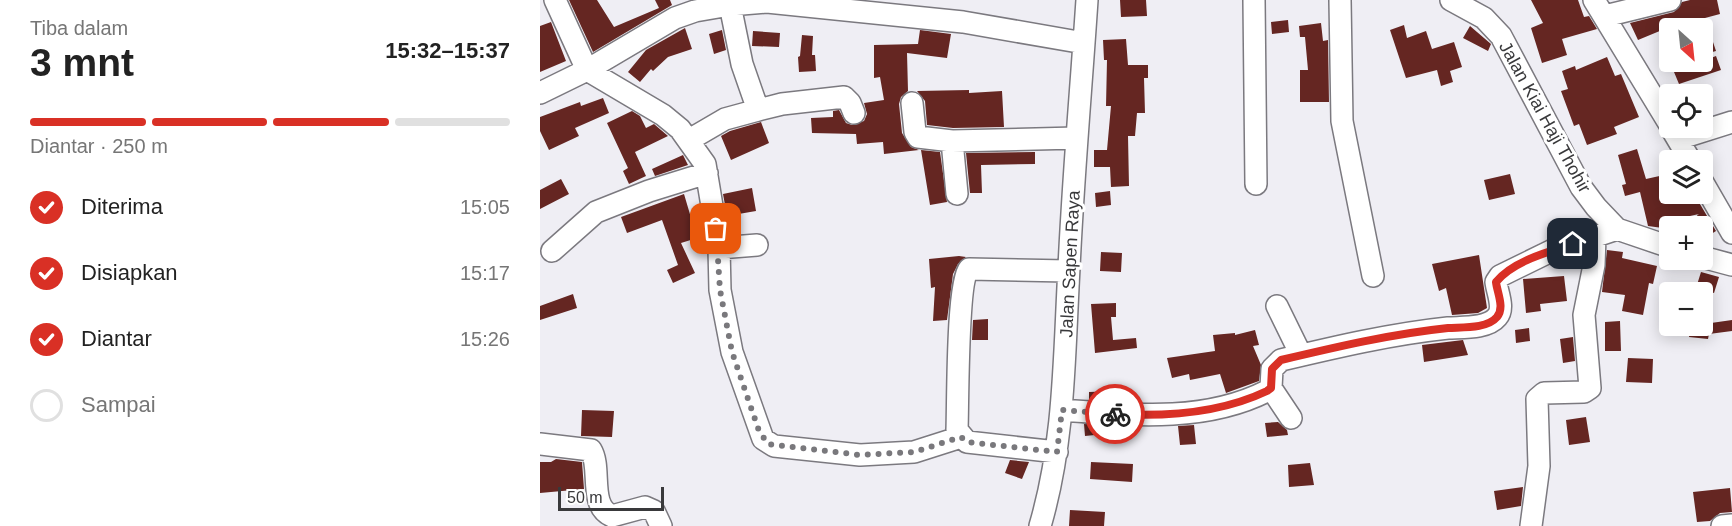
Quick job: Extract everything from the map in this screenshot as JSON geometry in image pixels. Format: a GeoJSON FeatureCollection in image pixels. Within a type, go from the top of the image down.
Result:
{"type":"FeatureCollection","features":[{"type":"Feature","properties":{"kind":"street"},"geometry":{"type":"LineString","coordinates":[[555,0],[587,70],[663,115],[688,140],[705,164],[719,248],[720,290],[732,352],[763,439],[774,446],[871,454],[914,452],[961,437]]}},
{"type":"Feature","properties":{"kind":"street","name":"Jalan Sapen Raya"},"geometry":{"type":"LineString","coordinates":[[1040,526],[1057,452],[1062,410],[1068,271],[1086,0]]}},
{"type":"Feature","properties":{"kind":"street"},"geometry":{"type":"LineString","coordinates":[[1254,0],[1256,184]]}},
{"type":"Feature","properties":{"kind":"street"},"geometry":{"type":"LineString","coordinates":[[1340,0],[1342,121],[1373,276]]}},
{"type":"Feature","properties":{"kind":"street","name":"Jalan Kiai Haji Thohir"},"geometry":{"type":"LineString","coordinates":[[1452,0],[1484,18],[1501,36],[1581,187],[1617,229]]}},
{"type":"Feature","properties":{"kind":"street"},"geometry":{"type":"LineString","coordinates":[[1659,107],[1600,8],[1670,0]]}},
{"type":"Feature","properties":{"kind":"street"},"geometry":{"type":"LineString","coordinates":[[540,93],[587,70],[675,18],[695,11],[730,4],[767,2],[910,8],[963,22],[1084,43]]}},
{"type":"Feature","properties":{"kind":"street"},"geometry":{"type":"LineString","coordinates":[[730,4],[742,64],[758,110]]}},
{"type":"Feature","properties":{"kind":"street"},"geometry":{"type":"LineString","coordinates":[[688,140],[725,119],[782,104],[844,97],[850,103],[854,113]]}},
{"type":"Feature","properties":{"kind":"street"},"geometry":{"type":"LineString","coordinates":[[912,103],[916,136],[952,141],[1076,138]]}},
{"type":"Feature","properties":{"kind":"street"},"geometry":{"type":"LineString","coordinates":[[1713,125],[1732,122]]}},
{"type":"Feature","properties":{"kind":"street"},"geometry":{"type":"LineString","coordinates":[[952,141],[957,194]]}},
{"type":"Feature","properties":{"kind":"street"},"geometry":{"type":"LineString","coordinates":[[552,251],[596,212],[649,191],[707,173]]}},
{"type":"Feature","properties":{"kind":"street"},"geometry":{"type":"LineString","coordinates":[[1713,201],[1732,233]]}},
{"type":"Feature","properties":{"kind":"street"},"geometry":{"type":"LineString","coordinates":[[1291,418],[1271,388],[1269,374],[1274,365],[1281,360],[1373,338],[1475,326],[1495,320],[1499,315],[1500,305],[1496,282],[1500,276],[1551,251],[1617,229],[1659,243]]}},
{"type":"Feature","properties":{"kind":"street"},"geometry":{"type":"LineString","coordinates":[[1531,526],[1539,466],[1538,399],[1544,393],[1584,392],[1590,388],[1584,315],[1594,265],[1594,237]]}},
{"type":"Feature","properties":{"kind":"street"},"geometry":{"type":"LineString","coordinates":[[719,248],[757,245]]}},
{"type":"Feature","properties":{"kind":"street"},"geometry":{"type":"LineString","coordinates":[[1713,260],[1732,265]]}},
{"type":"Feature","properties":{"kind":"street"},"geometry":{"type":"LineString","coordinates":[[1057,452],[967,442],[961,437],[957,430],[960,330],[966,272],[971,268],[1068,271]]}},
{"type":"Feature","properties":{"kind":"street"},"geometry":{"type":"LineString","coordinates":[[1277,306],[1301,355]]}},
{"type":"Feature","properties":{"kind":"street"},"geometry":{"type":"LineString","coordinates":[[1062,410],[1124,415],[1202,411],[1254,397],[1271,388]]}},
{"type":"Feature","properties":{"kind":"street"},"geometry":{"type":"LineString","coordinates":[[540,444],[589,448],[594,453],[600,504],[605,512],[612,516],[645,507],[654,511],[661,526]]}},
{"type":"Feature","properties":{"kind":"street"},"geometry":{"type":"LineString","coordinates":[[1722,526],[1732,525]]}},
{"type":"Feature","properties":{"kind":"building"},"geometry":{"type":"Polygon","coordinates":[[[569,0],[597,0],[614,27],[659,8],[655,0],[670,0],[672,5],[593,52],[569,0]]]}},
{"type":"Feature","properties":{"kind":"building"},"geometry":{"type":"Polygon","coordinates":[[[1120,0],[1146,0],[1147,16],[1121,17],[1120,0]]]}},
{"type":"Feature","properties":{"kind":"building"},"geometry":{"type":"Polygon","coordinates":[[[1531,0],[1578,0],[1584,17],[1589,16],[1597,29],[1562,39],[1567,55],[1542,63],[1531,28],[1543,23],[1531,0]]]}},
{"type":"Feature","properties":{"kind":"building"},"geometry":{"type":"Polygon","coordinates":[[[1717,0],[1720,14],[1705,18],[1659,18],[1659,31],[1638,40],[1630,23],[1674,12],[1682,2],[1717,0]]]}},
{"type":"Feature","properties":{"kind":"building"},"geometry":{"type":"Polygon","coordinates":[[[1288,20],[1289,32],[1272,34],[1271,22],[1288,20]]]}},
{"type":"Feature","properties":{"kind":"building"},"geometry":{"type":"Polygon","coordinates":[[[551,22],[566,61],[540,72],[540,26],[551,22]]]}},
{"type":"Feature","properties":{"kind":"building"},"geometry":{"type":"Polygon","coordinates":[[[1321,23],[1323,41],[1328,40],[1329,102],[1300,102],[1300,70],[1308,70],[1305,37],[1300,37],[1299,26],[1321,23]]]}},
{"type":"Feature","properties":{"kind":"building"},"geometry":{"type":"Polygon","coordinates":[[[1404,25],[1407,38],[1426,31],[1432,49],[1454,42],[1462,67],[1450,71],[1453,82],[1441,86],[1437,70],[1406,78],[1390,30],[1404,25]]]}},
{"type":"Feature","properties":{"kind":"building"},"geometry":{"type":"Polygon","coordinates":[[[1470,26],[1491,44],[1488,51],[1463,38],[1470,26]]]}},
{"type":"Feature","properties":{"kind":"building"},"geometry":{"type":"Polygon","coordinates":[[[685,28],[692,49],[668,57],[653,71],[651,69],[640,82],[628,72],[646,50],[685,28]]]}},
{"type":"Feature","properties":{"kind":"building"},"geometry":{"type":"Polygon","coordinates":[[[722,30],[726,50],[714,54],[709,34],[722,30]]]}},
{"type":"Feature","properties":{"kind":"building"},"geometry":{"type":"Polygon","coordinates":[[[920,30],[951,34],[947,58],[907,53],[908,91],[901,97],[899,104],[902,133],[911,147],[919,150],[884,154],[883,142],[857,144],[856,134],[812,133],[811,118],[833,117],[833,111],[839,110],[846,123],[852,125],[864,121],[867,114],[864,103],[884,100],[880,77],[874,78],[874,45],[918,44],[920,30]]]}},
{"type":"Feature","properties":{"kind":"building"},"geometry":{"type":"Polygon","coordinates":[[[753,31],[780,33],[779,47],[752,46],[753,31]]]}},
{"type":"Feature","properties":{"kind":"building"},"geometry":{"type":"Polygon","coordinates":[[[802,35],[813,36],[812,55],[815,55],[816,71],[799,72],[798,57],[802,35]]]}},
{"type":"Feature","properties":{"kind":"building"},"geometry":{"type":"Polygon","coordinates":[[[1126,39],[1128,65],[1148,65],[1148,78],[1144,78],[1145,113],[1137,113],[1135,136],[1128,136],[1129,186],[1111,187],[1110,167],[1094,167],[1094,150],[1107,150],[1111,106],[1106,106],[1107,60],[1104,60],[1103,40],[1126,39]]]}},
{"type":"Feature","properties":{"kind":"building"},"geometry":{"type":"Polygon","coordinates":[[[1716,56],[1721,70],[1679,84],[1674,72],[1713,72],[1713,57],[1716,56]]]}},
{"type":"Feature","properties":{"kind":"building"},"geometry":{"type":"Polygon","coordinates":[[[1607,57],[1615,76],[1621,74],[1639,117],[1614,127],[1617,134],[1587,145],[1579,124],[1574,126],[1561,91],[1568,89],[1562,71],[1575,66],[1576,70],[1607,57]]]}},
{"type":"Feature","properties":{"kind":"building"},"geometry":{"type":"Polygon","coordinates":[[[969,90],[969,93],[1002,91],[1004,127],[953,128],[927,125],[925,101],[917,91],[969,90]]]}},
{"type":"Feature","properties":{"kind":"building"},"geometry":{"type":"Polygon","coordinates":[[[603,98],[609,113],[575,128],[579,136],[549,150],[540,131],[540,117],[580,102],[581,106],[603,98]]]}},
{"type":"Feature","properties":{"kind":"building"},"geometry":{"type":"Polygon","coordinates":[[[632,111],[640,116],[646,128],[654,124],[668,136],[635,152],[646,176],[629,184],[623,171],[628,168],[607,123],[632,111]]]}},
{"type":"Feature","properties":{"kind":"building"},"geometry":{"type":"Polygon","coordinates":[[[761,122],[769,143],[731,160],[721,136],[761,122]]]}},
{"type":"Feature","properties":{"kind":"building"},"geometry":{"type":"Polygon","coordinates":[[[1637,149],[1646,179],[1659,176],[1659,204],[1700,204],[1707,216],[1698,216],[1699,214],[1659,216],[1659,228],[1648,226],[1640,192],[1625,196],[1622,185],[1626,184],[1618,155],[1637,149]]]}},
{"type":"Feature","properties":{"kind":"building"},"geometry":{"type":"Polygon","coordinates":[[[921,150],[940,152],[947,202],[930,205],[921,150]]]}},
{"type":"Feature","properties":{"kind":"building"},"geometry":{"type":"Polygon","coordinates":[[[1035,152],[1035,164],[981,165],[982,193],[970,193],[966,153],[1035,152]]]}},
{"type":"Feature","properties":{"kind":"building"},"geometry":{"type":"Polygon","coordinates":[[[683,155],[688,165],[655,176],[652,169],[683,155]]]}},
{"type":"Feature","properties":{"kind":"building"},"geometry":{"type":"Polygon","coordinates":[[[1510,174],[1515,194],[1489,200],[1484,180],[1510,174]]]}},
{"type":"Feature","properties":{"kind":"building"},"geometry":{"type":"Polygon","coordinates":[[[561,179],[569,194],[540,209],[540,190],[561,179]]]}},
{"type":"Feature","properties":{"kind":"building"},"geometry":{"type":"Polygon","coordinates":[[[752,188],[756,211],[727,216],[723,194],[752,188]]]}},
{"type":"Feature","properties":{"kind":"building"},"geometry":{"type":"Polygon","coordinates":[[[1110,191],[1111,205],[1096,207],[1095,193],[1110,191]]]}},
{"type":"Feature","properties":{"kind":"building"},"geometry":{"type":"Polygon","coordinates":[[[684,194],[697,238],[681,243],[695,273],[673,283],[667,270],[678,265],[662,220],[627,233],[621,217],[684,194]]]}},
{"type":"Feature","properties":{"kind":"building"},"geometry":{"type":"Polygon","coordinates":[[[1607,250],[1623,252],[1622,258],[1657,266],[1653,284],[1649,283],[1643,315],[1622,311],[1625,295],[1602,292],[1607,250]]]}},
{"type":"Feature","properties":{"kind":"building"},"geometry":{"type":"Polygon","coordinates":[[[1101,252],[1122,253],[1121,272],[1100,271],[1101,252]]]}},
{"type":"Feature","properties":{"kind":"building"},"geometry":{"type":"Polygon","coordinates":[[[1479,255],[1487,308],[1478,313],[1452,315],[1446,288],[1439,291],[1432,264],[1479,255]]]}},
{"type":"Feature","properties":{"kind":"building"},"geometry":{"type":"Polygon","coordinates":[[[966,257],[958,264],[953,274],[947,320],[933,321],[935,287],[931,288],[929,259],[966,257]]]}},
{"type":"Feature","properties":{"kind":"building"},"geometry":{"type":"Polygon","coordinates":[[[1701,272],[1719,277],[1714,293],[1713,282],[1698,282],[1701,272]]]}},
{"type":"Feature","properties":{"kind":"building"},"geometry":{"type":"Polygon","coordinates":[[[1564,276],[1567,301],[1540,304],[1541,311],[1526,313],[1523,279],[1564,276]]]}},
{"type":"Feature","properties":{"kind":"building"},"geometry":{"type":"Polygon","coordinates":[[[573,294],[577,308],[540,320],[540,306],[573,294]]]}},
{"type":"Feature","properties":{"kind":"building"},"geometry":{"type":"Polygon","coordinates":[[[1116,303],[1116,317],[1111,317],[1113,340],[1136,338],[1137,348],[1095,353],[1091,304],[1116,303]]]}},
{"type":"Feature","properties":{"kind":"building"},"geometry":{"type":"Polygon","coordinates":[[[988,319],[988,340],[972,340],[973,320],[988,319]]]}},
{"type":"Feature","properties":{"kind":"building"},"geometry":{"type":"Polygon","coordinates":[[[1732,320],[1732,331],[1713,333],[1713,323],[1732,320]]]}},
{"type":"Feature","properties":{"kind":"building"},"geometry":{"type":"Polygon","coordinates":[[[1620,321],[1621,351],[1605,351],[1605,322],[1620,321]]]}},
{"type":"Feature","properties":{"kind":"building"},"geometry":{"type":"Polygon","coordinates":[[[1529,328],[1530,341],[1516,343],[1515,330],[1529,328]]]}},
{"type":"Feature","properties":{"kind":"building"},"geometry":{"type":"Polygon","coordinates":[[[1255,330],[1259,345],[1253,346],[1261,365],[1259,381],[1226,393],[1220,374],[1190,380],[1189,374],[1172,378],[1167,358],[1215,351],[1213,335],[1235,333],[1235,335],[1255,330]]]}},
{"type":"Feature","properties":{"kind":"building"},"geometry":{"type":"Polygon","coordinates":[[[1689,336],[1709,336],[1708,339],[1689,336]]]}},
{"type":"Feature","properties":{"kind":"building"},"geometry":{"type":"Polygon","coordinates":[[[1573,337],[1575,361],[1563,363],[1560,339],[1573,337]]]}},
{"type":"Feature","properties":{"kind":"building"},"geometry":{"type":"Polygon","coordinates":[[[1463,340],[1468,355],[1424,362],[1422,345],[1463,340]]]}},
{"type":"Feature","properties":{"kind":"building"},"geometry":{"type":"Polygon","coordinates":[[[1628,358],[1653,359],[1652,383],[1626,382],[1628,358]]]}},
{"type":"Feature","properties":{"kind":"building"},"geometry":{"type":"Polygon","coordinates":[[[1117,391],[1117,401],[1089,399],[1089,392],[1117,391]]]}},
{"type":"Feature","properties":{"kind":"building"},"geometry":{"type":"Polygon","coordinates":[[[582,410],[614,411],[612,437],[581,436],[582,410]]]}},
{"type":"Feature","properties":{"kind":"building"},"geometry":{"type":"Polygon","coordinates":[[[1586,417],[1590,442],[1569,445],[1566,420],[1586,417]]]}},
{"type":"Feature","properties":{"kind":"building"},"geometry":{"type":"Polygon","coordinates":[[[1278,422],[1287,430],[1288,435],[1267,437],[1265,423],[1278,422]]]}},
{"type":"Feature","properties":{"kind":"building"},"geometry":{"type":"Polygon","coordinates":[[[1084,424],[1114,426],[1114,433],[1085,436],[1084,424]]]}},
{"type":"Feature","properties":{"kind":"building"},"geometry":{"type":"Polygon","coordinates":[[[1194,425],[1196,444],[1180,445],[1178,426],[1194,425]]]}},
{"type":"Feature","properties":{"kind":"building"},"geometry":{"type":"Polygon","coordinates":[[[556,459],[582,462],[584,489],[540,493],[540,462],[551,462],[556,459]]]}},
{"type":"Feature","properties":{"kind":"building"},"geometry":{"type":"Polygon","coordinates":[[[1010,460],[1029,462],[1022,479],[1005,473],[1010,460]]]}},
{"type":"Feature","properties":{"kind":"building"},"geometry":{"type":"Polygon","coordinates":[[[1091,462],[1133,464],[1132,482],[1090,479],[1091,462]]]}},
{"type":"Feature","properties":{"kind":"building"},"geometry":{"type":"Polygon","coordinates":[[[1310,463],[1314,485],[1289,487],[1288,465],[1310,463]]]}},
{"type":"Feature","properties":{"kind":"building"},"geometry":{"type":"Polygon","coordinates":[[[1523,487],[1521,506],[1497,510],[1494,491],[1523,487]]]}},
{"type":"Feature","properties":{"kind":"building"},"geometry":{"type":"Polygon","coordinates":[[[1730,488],[1732,512],[1720,513],[1710,521],[1697,522],[1693,492],[1730,488]]]}},
{"type":"Feature","properties":{"kind":"building"},"geometry":{"type":"Polygon","coordinates":[[[1070,510],[1105,512],[1104,526],[1069,526],[1070,510]]]}},
{"type":"Feature","properties":{"kind":"way so far"},"geometry":{"type":"LineString","coordinates":[[716,229],[720,290],[732,352],[759,431],[768,444],[860,455],[914,452],[961,437],[967,442],[1057,452],[1062,410],[1115,414]]}},
{"type":"Feature","properties":{"kind":"route"},"geometry":{"type":"LineString","coordinates":[[1115,414],[1175,414],[1216,408],[1267,391],[1271,388],[1269,374],[1276,363],[1281,360],[1373,338],[1475,326],[1495,320],[1499,315],[1500,305],[1496,282],[1500,276],[1514,267],[1573,244]]}}]}
